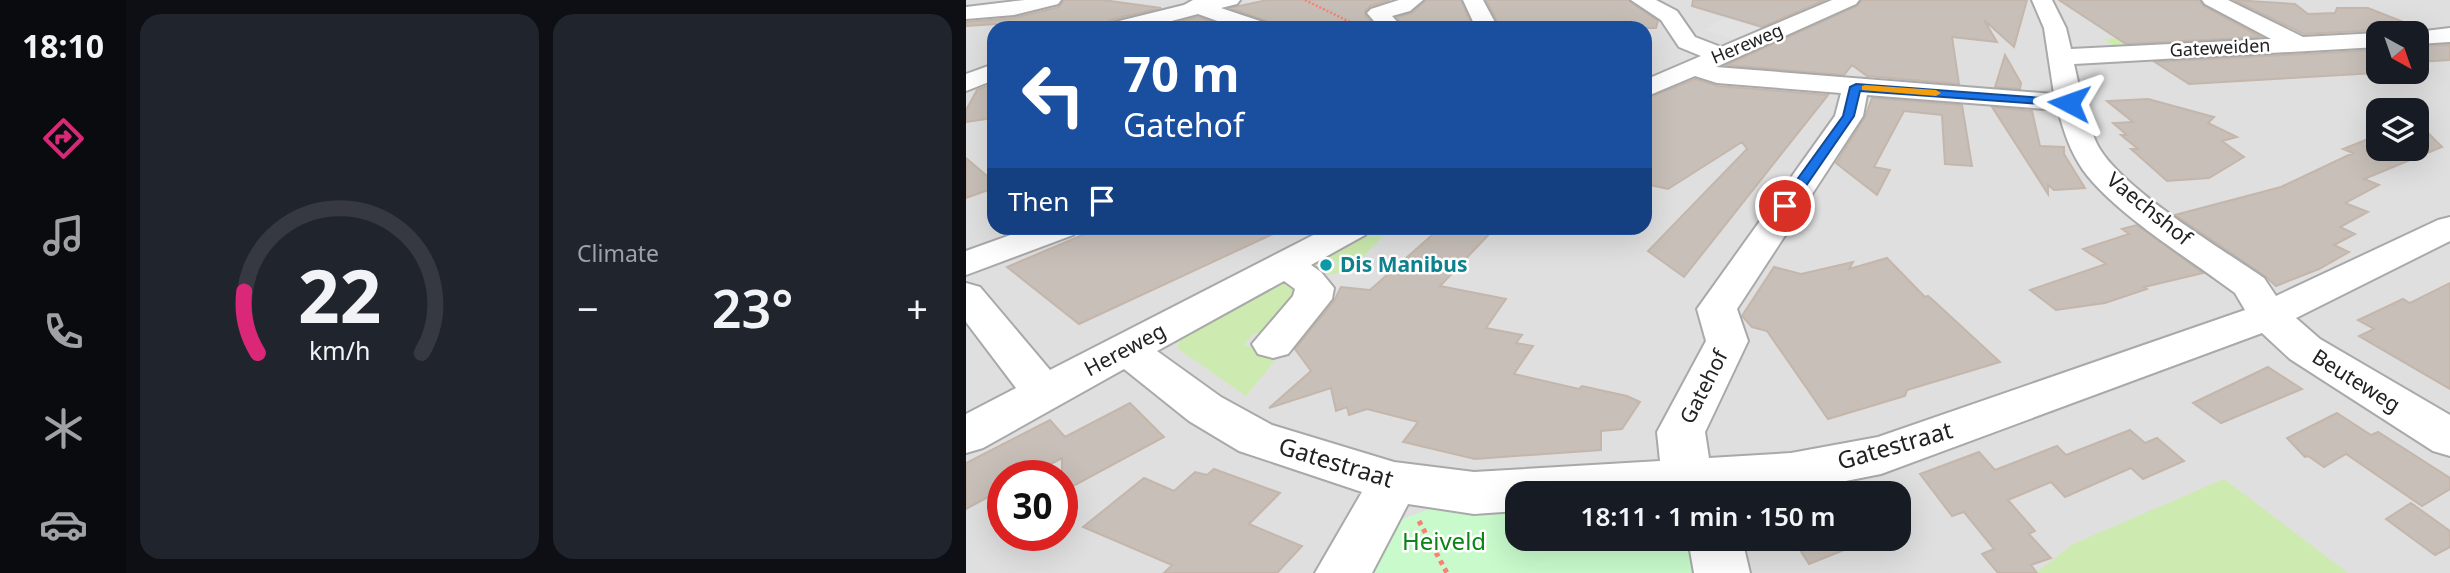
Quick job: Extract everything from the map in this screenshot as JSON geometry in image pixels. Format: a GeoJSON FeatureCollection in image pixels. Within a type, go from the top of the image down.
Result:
{"type":"FeatureCollection","features":[{"type":"Feature","properties":{"kind":"street"},"geometry":{"type":"LineString","coordinates":[[966,13],[1014,9],[1051,0]]}},
{"type":"Feature","properties":{"kind":"street"},"geometry":{"type":"LineString","coordinates":[[1175,0],[1237,21]]}},
{"type":"Feature","properties":{"kind":"street"},"geometry":{"type":"LineString","coordinates":[[1145,21],[1230,0]]}},
{"type":"Feature","properties":{"kind":"street"},"geometry":{"type":"LineString","coordinates":[[1385,21],[1378,13],[1403,7],[1413,0]]}},
{"type":"Feature","properties":{"kind":"street"},"geometry":{"type":"LineString","coordinates":[[1473,0],[1484,21]]}},
{"type":"Feature","properties":{"kind":"street"},"geometry":{"type":"LineString","coordinates":[[1641,0],[1661,9],[1677,24],[1687,42],[1721,55]]}},
{"type":"Feature","properties":{"kind":"street","name":"Hereweg"},"geometry":{"type":"LineString","coordinates":[[1652,86],[1849,0]]}},
{"type":"Feature","properties":{"kind":"street","name":"Vaechshof"},"geometry":{"type":"LineString","coordinates":[[2042,0],[2060,47],[2069,103],[2082,143],[2096,166],[2131,200],[2250,286],[2268,316]]}},
{"type":"Feature","properties":{"kind":"street"},"geometry":{"type":"LineString","coordinates":[[2212,0],[2299,44]]}},
{"type":"Feature","properties":{"kind":"street"},"geometry":{"type":"LineString","coordinates":[[1677,24],[1721,27]]}},
{"type":"Feature","properties":{"kind":"street","name":"Gateweiden"},"geometry":{"type":"LineString","coordinates":[[2060,47],[2266,28]]}},
{"type":"Feature","properties":{"kind":"street"},"geometry":{"type":"LineString","coordinates":[[2429,36],[2450,35]]}},
{"type":"Feature","properties":{"kind":"street","name":"Gateweiden"},"geometry":{"type":"LineString","coordinates":[[2060,47],[2366,41]]}},
{"type":"Feature","properties":{"kind":"street"},"geometry":{"type":"LineString","coordinates":[[1692,68],[1717,75],[2069,103]]}},
{"type":"Feature","properties":{"kind":"street","name":"Gatehof"},"geometry":{"type":"LineString","coordinates":[[1697,481],[1681,432],[1727,341],[1717,309],[1849,116],[1856,87]]}},
{"type":"Feature","properties":{"kind":"street","name":"Gatestraat"},"geometry":{"type":"LineString","coordinates":[[1717,481],[1791,473],[1881,456],[2268,316],[2450,227]]}},
{"type":"Feature","properties":{"kind":"street"},"geometry":{"type":"LineString","coordinates":[[966,264],[1043,235]]}},
{"type":"Feature","properties":{"kind":"street","name":"Hereweg"},"geometry":{"type":"LineString","coordinates":[[966,435],[1340,235]]}},
{"type":"Feature","properties":{"kind":"street"},"geometry":{"type":"LineString","coordinates":[[1273,344],[1311,299],[1315,288],[1308,279],[1284,264]]}},
{"type":"Feature","properties":{"kind":"street"},"geometry":{"type":"LineString","coordinates":[[966,295],[1044,393]]}},
{"type":"Feature","properties":{"kind":"street","name":"Beuteweg"},"geometry":{"type":"LineString","coordinates":[[2268,316],[2305,349],[2450,438]]}},
{"type":"Feature","properties":{"kind":"street","name":"Gatestraat"},"geometry":{"type":"LineString","coordinates":[[1126,349],[1205,409],[1256,438],[1394,482],[1474,493],[1505,492]]}},
{"type":"Feature","properties":{"kind":"street"},"geometry":{"type":"LineString","coordinates":[[1343,573],[1394,482]]}},
{"type":"Feature","properties":{"kind":"street"},"geometry":{"type":"LineString","coordinates":[[1717,551],[1722,573]]}},
{"type":"Feature","properties":{"kind":"path"},"geometry":{"type":"LineString","coordinates":[[1305,0],[1348,21]]}},
{"type":"Feature","properties":{"kind":"path"},"geometry":{"type":"LineString","coordinates":[[1394,482],[1423,527],[1447,573]]}},
{"type":"Feature","properties":{"kind":"shaded area"},"geometry":{"type":"Polygon","coordinates":[[[966,0],[2450,0],[2450,573],[966,573],[966,0]]]}},
{"type":"Feature","properties":{"kind":"shaded area"},"geometry":{"type":"Polygon","coordinates":[[[1727,18],[1760,28],[1733,39],[1704,30],[1712,27],[1708,25],[1727,18]]]}},
{"type":"Feature","properties":{"kind":"green space"},"geometry":{"type":"Polygon","coordinates":[[[2253,31],[2278,39],[2121,51],[2103,39],[2253,31]]]}},
{"type":"Feature","properties":{"kind":"green space"},"geometry":{"type":"Polygon","coordinates":[[[1367,235],[1384,235],[1349,271],[1327,275],[1323,271],[1338,264],[1332,259],[1320,262],[1316,267],[1311,265],[1367,235]]]}},
{"type":"Feature","properties":{"kind":"green space"},"geometry":{"type":"Polygon","coordinates":[[[1286,279],[1301,289],[1265,333],[1254,333],[1244,346],[1284,350],[1246,396],[1177,348],[1183,335],[1286,279]]]}},
{"type":"Feature","properties":{"kind":"green space"},"geometry":{"type":"Polygon","coordinates":[[[2224,479],[2348,573],[2036,573],[2073,544],[2224,479]]]}},
{"type":"Feature","properties":{"kind":"green space","name":"Heiveld"},"geometry":{"type":"Polygon","coordinates":[[[1429,509],[1505,509],[1505,551],[1701,551],[1706,573],[1359,573],[1395,522],[1429,509]]]}},
{"type":"Feature","properties":{"kind":"building"},"geometry":{"type":"Polygon","coordinates":[[[1064,0],[1103,0],[1161,8],[1109,21],[987,21],[987,25],[966,26],[966,22],[1014,18],[1059,7],[1064,0]]]}},
{"type":"Feature","properties":{"kind":"building"},"geometry":{"type":"Polygon","coordinates":[[[1267,0],[1390,0],[1370,6],[1365,11],[1371,21],[1267,21],[1230,8],[1267,0]]]}},
{"type":"Feature","properties":{"kind":"building"},"geometry":{"type":"Polygon","coordinates":[[[1426,0],[1461,0],[1470,21],[1399,21],[1397,17],[1412,13],[1426,0]]]}},
{"type":"Feature","properties":{"kind":"building"},"geometry":{"type":"Polygon","coordinates":[[[1486,0],[1628,0],[1658,21],[1656,28],[1652,28],[1652,21],[1497,21],[1486,0]]]}},
{"type":"Feature","properties":{"kind":"building"},"geometry":{"type":"Polygon","coordinates":[[[1693,0],[1825,0],[1762,27],[1692,6],[1693,0]]]}},
{"type":"Feature","properties":{"kind":"building"},"geometry":{"type":"Polygon","coordinates":[[[1862,0],[2027,0],[2014,47],[1984,20],[1997,42],[1952,37],[1959,84],[1867,76],[1852,65],[1844,75],[1726,65],[1857,6],[1862,0]]]}},
{"type":"Feature","properties":{"kind":"building"},"geometry":{"type":"Polygon","coordinates":[[[2059,0],[2199,0],[2204,6],[2261,37],[2126,44],[2059,0]]]}},
{"type":"Feature","properties":{"kind":"building"},"geometry":{"type":"Polygon","coordinates":[[[2234,0],[2295,4],[2308,14],[2335,13],[2337,8],[2368,8],[2401,21],[2366,21],[2366,31],[2304,34],[2234,0]]]}},
{"type":"Feature","properties":{"kind":"building"},"geometry":{"type":"Polygon","coordinates":[[[1198,17],[1209,21],[1182,21],[1198,17]]]}},
{"type":"Feature","properties":{"kind":"building"},"geometry":{"type":"Polygon","coordinates":[[[2450,45],[2450,60],[2429,61],[2429,46],[2450,45]]]}},
{"type":"Feature","properties":{"kind":"building"},"geometry":{"type":"Polygon","coordinates":[[[2366,51],[2366,74],[2189,84],[2155,62],[2366,51]]]}},
{"type":"Feature","properties":{"kind":"building"},"geometry":{"type":"Polygon","coordinates":[[[2005,55],[2021,83],[2020,89],[1995,87],[2005,55]]]}},
{"type":"Feature","properties":{"kind":"building"},"geometry":{"type":"Polygon","coordinates":[[[1695,79],[1717,86],[1828,95],[1684,277],[1648,251],[1747,149],[1742,142],[1668,189],[1652,186],[1652,96],[1695,79]]]}},
{"type":"Feature","properties":{"kind":"building"},"geometry":{"type":"Polygon","coordinates":[[[987,86],[987,119],[966,122],[966,110],[977,90],[987,86]]]}},
{"type":"Feature","properties":{"kind":"building"},"geometry":{"type":"Polygon","coordinates":[[[1872,98],[1962,105],[1972,166],[1945,164],[1942,115],[1904,111],[1874,167],[1890,170],[1877,195],[1836,163],[1865,117],[1872,98]]]}},
{"type":"Feature","properties":{"kind":"building"},"geometry":{"type":"Polygon","coordinates":[[[2148,99],[2214,117],[2208,123],[2237,137],[2222,141],[2244,157],[2209,178],[2167,181],[2131,149],[2138,149],[2121,135],[2127,135],[2113,123],[2133,122],[2107,101],[2148,99]]]}},
{"type":"Feature","properties":{"kind":"building"},"geometry":{"type":"Polygon","coordinates":[[[1992,107],[2032,111],[2040,146],[2064,147],[2064,154],[2085,188],[2054,190],[2048,185],[2048,194],[1992,107]]]}},
{"type":"Feature","properties":{"kind":"building"},"geometry":{"type":"Polygon","coordinates":[[[2429,134],[2442,147],[2429,152],[2429,134]]]}},
{"type":"Feature","properties":{"kind":"building"},"geometry":{"type":"Polygon","coordinates":[[[2366,140],[2366,161],[2408,161],[2364,179],[2379,185],[2345,203],[2368,212],[2340,227],[2355,234],[2334,245],[2349,252],[2319,269],[2276,286],[2175,215],[2281,187],[2353,153],[2343,149],[2366,140]]]}},
{"type":"Feature","properties":{"kind":"building"},"geometry":{"type":"Polygon","coordinates":[[[966,158],[987,176],[987,190],[966,198],[966,158]]]}},
{"type":"Feature","properties":{"kind":"building"},"geometry":{"type":"Polygon","coordinates":[[[2137,225],[2203,273],[2144,287],[2147,289],[2105,303],[2056,310],[2030,290],[2106,264],[2083,249],[2129,234],[2122,229],[2137,225]]]}},
{"type":"Feature","properties":{"kind":"building"},"geometry":{"type":"Polygon","coordinates":[[[1082,235],[1271,235],[1079,324],[1007,267],[1082,235]]]}},
{"type":"Feature","properties":{"kind":"building"},"geometry":{"type":"Polygon","coordinates":[[[1432,235],[1488,235],[1440,286],[1506,299],[1486,328],[1522,335],[1516,343],[1533,346],[1514,374],[1579,389],[1582,386],[1627,396],[1640,402],[1622,429],[1601,431],[1601,450],[1475,459],[1403,442],[1418,422],[1367,409],[1349,415],[1347,407],[1336,411],[1331,388],[1269,408],[1311,371],[1295,349],[1334,301],[1341,287],[1370,290],[1432,235]]]}},
{"type":"Feature","properties":{"kind":"building"},"geometry":{"type":"Polygon","coordinates":[[[1887,258],[1925,297],[1928,296],[1935,302],[2000,362],[1907,390],[1905,396],[1828,419],[1767,331],[1752,327],[1742,316],[1774,267],[1801,274],[1853,262],[1849,269],[1887,258]]]}},
{"type":"Feature","properties":{"kind":"building"},"geometry":{"type":"Polygon","coordinates":[[[2450,283],[2450,389],[2359,336],[2374,329],[2358,320],[2403,299],[2410,303],[2450,283]]]}},
{"type":"Feature","properties":{"kind":"building"},"geometry":{"type":"Polygon","coordinates":[[[2268,367],[2302,389],[2221,423],[2193,403],[2268,367]]]}},
{"type":"Feature","properties":{"kind":"building"},"geometry":{"type":"Polygon","coordinates":[[[1130,403],[1164,437],[1078,483],[1078,460],[987,460],[987,498],[966,509],[966,463],[1050,420],[1065,437],[1130,403]]]}},
{"type":"Feature","properties":{"kind":"building"},"geometry":{"type":"Polygon","coordinates":[[[2337,413],[2371,435],[2378,432],[2450,478],[2450,489],[2422,506],[2346,454],[2324,467],[2308,456],[2305,457],[2287,438],[2337,413]]]}},
{"type":"Feature","properties":{"kind":"building"},"geometry":{"type":"Polygon","coordinates":[[[2130,430],[2145,443],[2157,438],[2184,461],[2143,479],[2131,468],[2065,497],[2051,482],[2008,500],[2035,531],[2029,534],[2051,558],[2031,565],[2037,573],[1998,573],[1982,554],[1994,549],[1964,512],[1952,516],[1920,474],[1979,452],[1995,470],[2057,446],[2066,455],[2130,430]]]}},
{"type":"Feature","properties":{"kind":"building"},"geometry":{"type":"Polygon","coordinates":[[[1214,469],[1280,493],[1249,524],[1302,546],[1277,573],[1164,573],[1172,565],[1083,527],[1144,478],[1174,491],[1195,472],[1207,475],[1214,469]]]}},
{"type":"Feature","properties":{"kind":"building"},"geometry":{"type":"Polygon","coordinates":[[[2411,503],[2450,531],[2450,547],[2435,555],[2386,519],[2411,503]]]}},
{"type":"Feature","properties":{"kind":"building"},"geometry":{"type":"Polygon","coordinates":[[[1801,551],[1842,551],[1809,564],[1801,551]]]}},
{"type":"Feature","properties":{"kind":"slow traffic"},"geometry":{"type":"LineString","coordinates":[[1865,88],[1936,93]]}},
{"type":"Feature","properties":{"kind":"place","name":"Dis Manibus"},"geometry":{"type":"Point","coordinates":[1326,265]}},
{"type":"Feature","properties":{"kind":"route"},"geometry":{"type":"LineString","coordinates":[[1785,206],[1849,116],[1856,87],[2069,103]]}}]}
